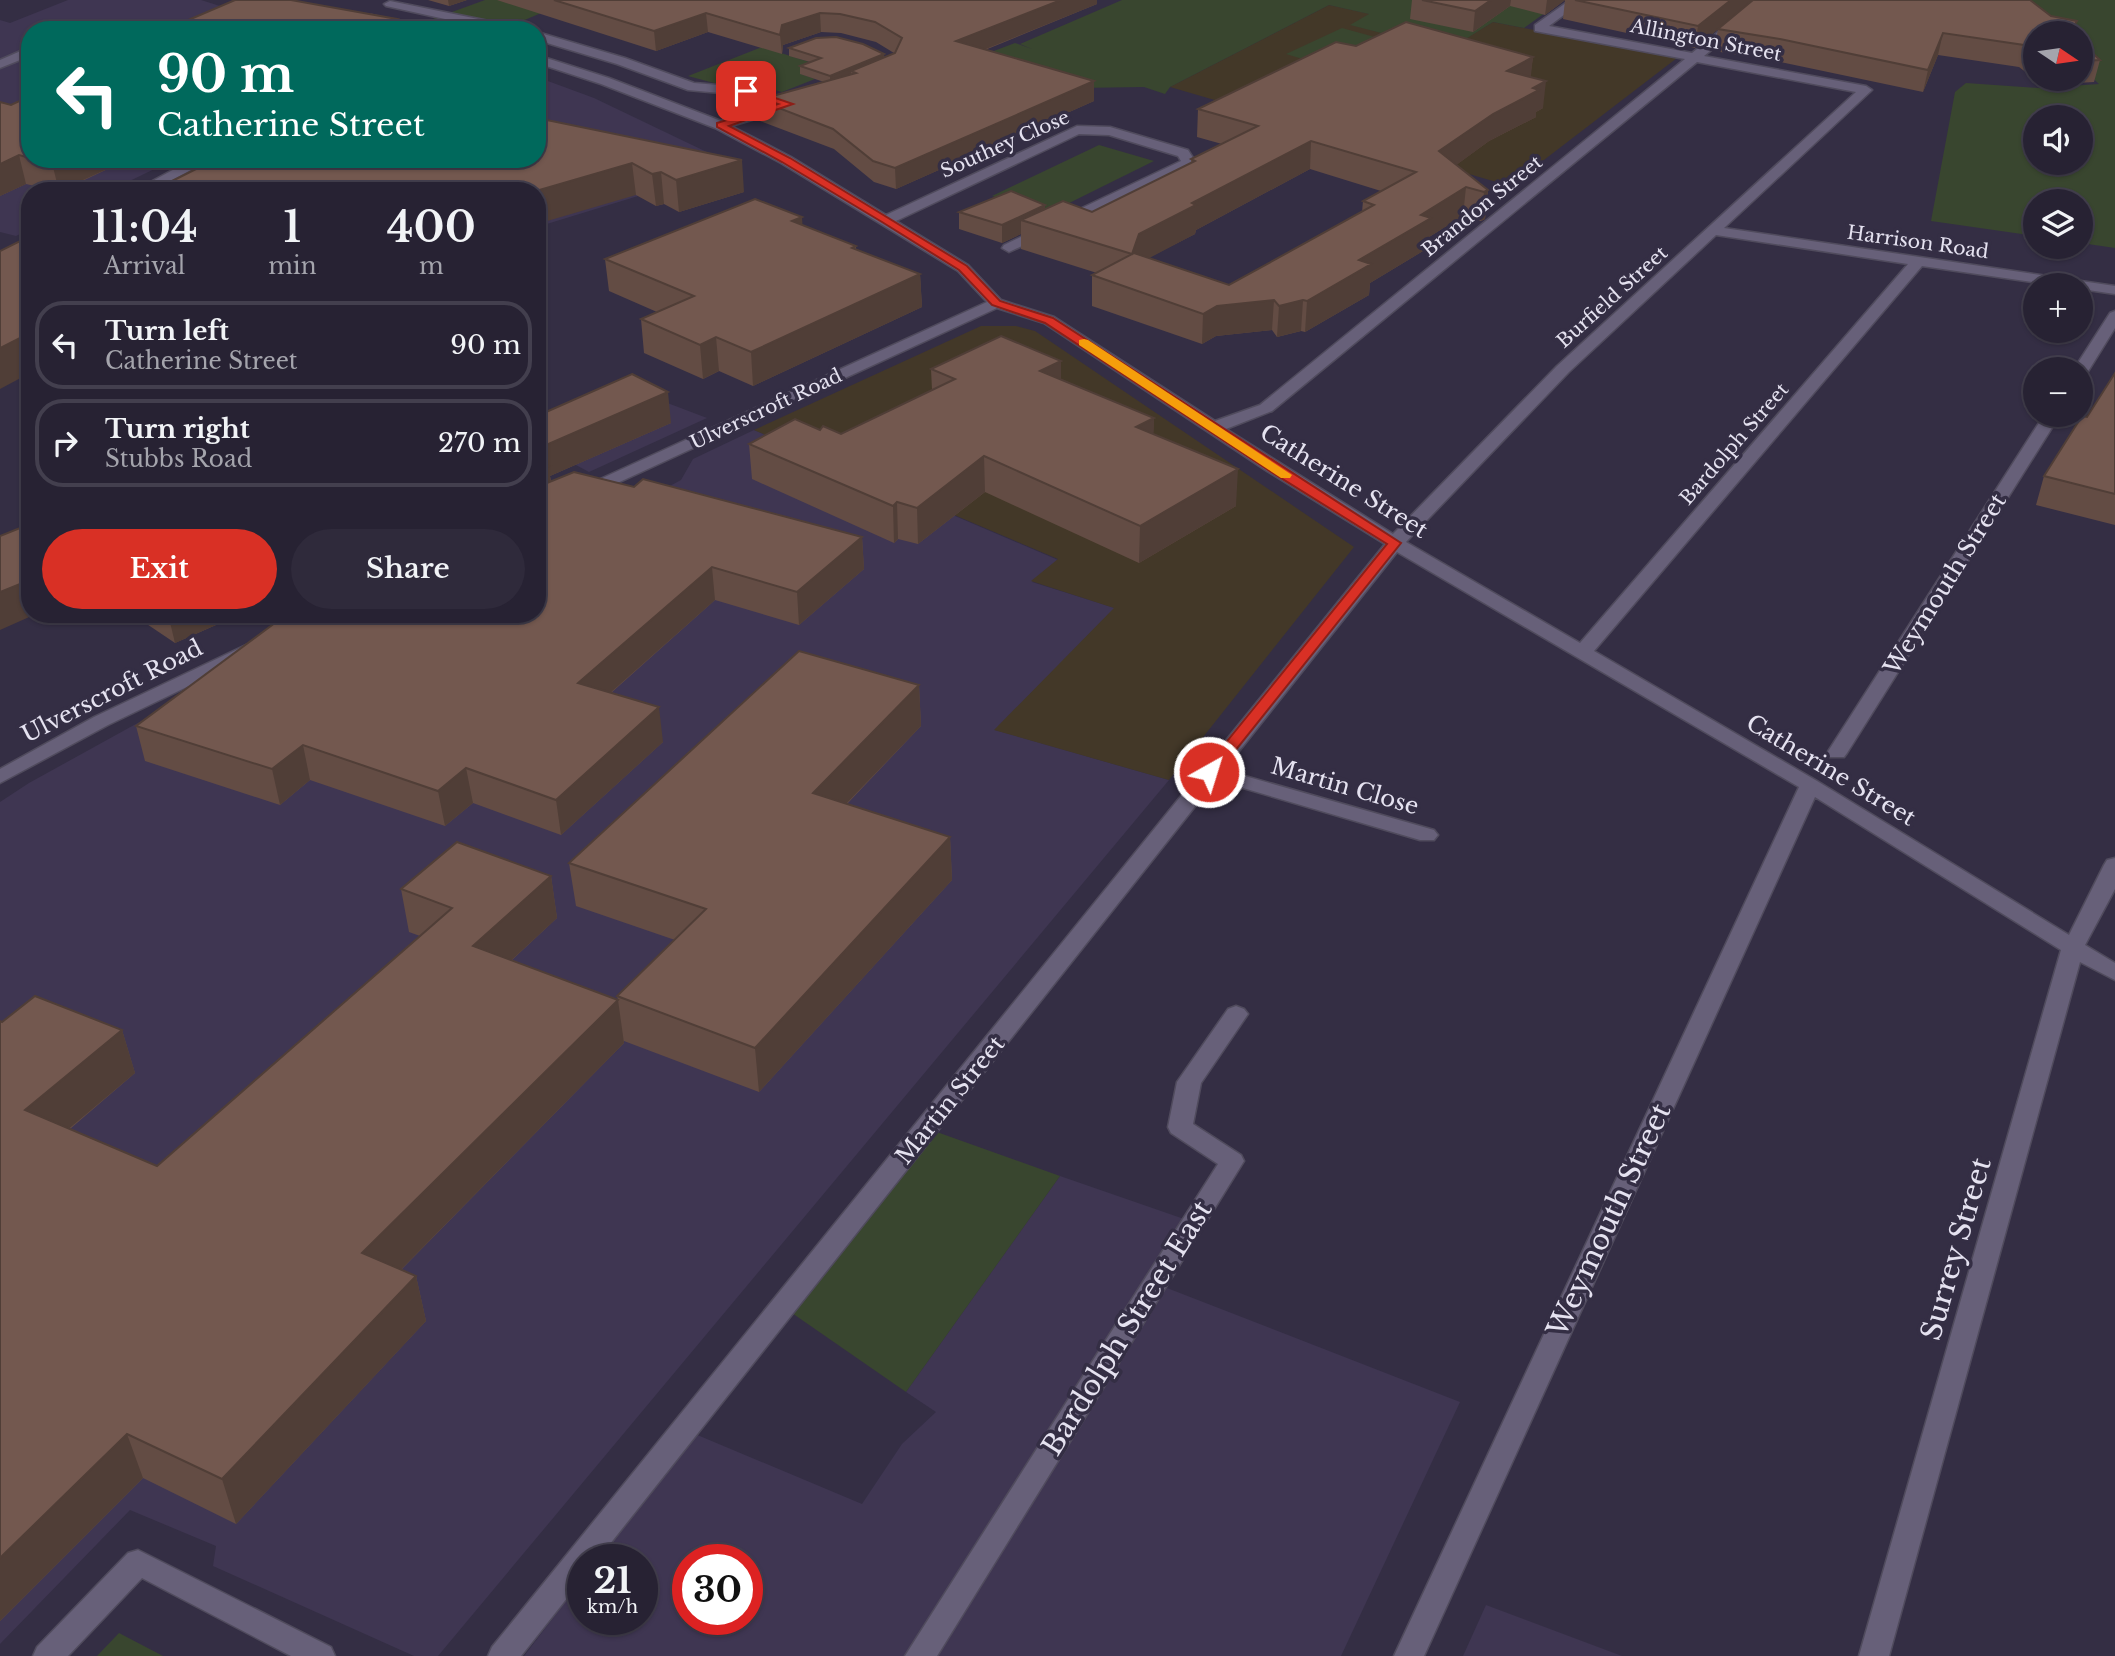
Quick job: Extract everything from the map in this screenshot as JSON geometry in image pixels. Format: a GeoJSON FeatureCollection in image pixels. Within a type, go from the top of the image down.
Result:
{"type":"FeatureCollection","features":[{"type":"Feature","properties":{"kind":"street","name":"Allington Street"},"geometry":{"type":"LineString","coordinates":[[1578,0],[1539,29],[1866,90]]}},
{"type":"Feature","properties":{"kind":"street","name":"Brandon Street"},"geometry":{"type":"LineString","coordinates":[[1214,427],[1266,408],[1765,0]]}},
{"type":"Feature","properties":{"kind":"street"},"geometry":{"type":"LineString","coordinates":[[395,2],[475,21]]}},
{"type":"Feature","properties":{"kind":"street"},"geometry":{"type":"LineString","coordinates":[[357,16],[380,21]]}},
{"type":"Feature","properties":{"kind":"street"},"geometry":{"type":"LineString","coordinates":[[546,39],[621,61],[692,87],[755,92],[795,103],[720,125]]}},
{"type":"Feature","properties":{"kind":"street"},"geometry":{"type":"LineString","coordinates":[[0,64],[21,55]]}},
{"type":"Feature","properties":{"kind":"street","name":"Catherine Street"},"geometry":{"type":"LineString","coordinates":[[546,62],[605,80],[720,125],[786,160],[963,268],[996,303],[1049,320],[1273,467],[1395,543],[1810,785],[2115,973]]}},
{"type":"Feature","properties":{"kind":"street","name":"Burfield Street"},"geometry":{"type":"LineString","coordinates":[[1395,543],[1563,369],[1866,90]]}},
{"type":"Feature","properties":{"kind":"street","name":"Southey Close"},"geometry":{"type":"LineString","coordinates":[[886,220],[1077,130],[1088,128],[1110,131],[1187,157],[1185,165],[1009,248]]}},
{"type":"Feature","properties":{"kind":"street"},"geometry":{"type":"LineString","coordinates":[[159,182],[186,168]]}},
{"type":"Feature","properties":{"kind":"street","name":"Harrison Road"},"geometry":{"type":"LineString","coordinates":[[1715,231],[2115,290]]}},
{"type":"Feature","properties":{"kind":"street","name":"Bardolph Street"},"geometry":{"type":"LineString","coordinates":[[1582,653],[1918,261]]}},
{"type":"Feature","properties":{"kind":"street","name":"Ulverscroft Road"},"geometry":{"type":"LineString","coordinates":[[546,511],[996,303]]}},
{"type":"Feature","properties":{"kind":"street"},"geometry":{"type":"LineString","coordinates":[[2089,357],[2115,316]]}},
{"type":"Feature","properties":{"kind":"street","name":"Weymouth Street"},"geometry":{"type":"LineString","coordinates":[[1837,753],[2044,427]]}},
{"type":"Feature","properties":{"kind":"street","name":"Martin Street"},"geometry":{"type":"LineString","coordinates":[[503,1656],[1395,543]]}},
{"type":"Feature","properties":{"kind":"street","name":"Ulverscroft Road"},"geometry":{"type":"LineString","coordinates":[[0,777],[101,720],[262,643]]}},
{"type":"Feature","properties":{"kind":"street","name":"Martin Close"},"geometry":{"type":"LineString","coordinates":[[1209,772],[1427,835]]}},
{"type":"Feature","properties":{"kind":"street","name":"Weymouth Street"},"geometry":{"type":"LineString","coordinates":[[1409,1656],[1810,785]]}},
{"type":"Feature","properties":{"kind":"street","name":"Surrey Street"},"geometry":{"type":"LineString","coordinates":[[1874,1656],[2073,947],[2098,905],[2115,865]]}},
{"type":"Feature","properties":{"kind":"street","name":"Bardolph Street East"},"geometry":{"type":"LineString","coordinates":[[920,1656],[1232,1161],[1180,1127],[1189,1082],[1236,1014]]}},
{"type":"Feature","properties":{"kind":"street"},"geometry":{"type":"LineString","coordinates":[[48,1656],[138,1562],[320,1656]]}},
{"type":"Feature","properties":{"kind":"shaded area"},"geometry":{"type":"Polygon","coordinates":[[[68,0],[201,0],[220,6],[204,21],[21,21],[21,168],[156,168],[128,182],[21,182],[21,234],[16,236],[0,232],[0,20],[10,23],[68,0]]]}},
{"type":"Feature","properties":{"kind":"shaded area"},"geometry":{"type":"Polygon","coordinates":[[[1329,5],[1370,14],[1352,25],[1447,50],[1493,22],[1677,58],[1510,186],[1170,87],[1329,5]]]}},
{"type":"Feature","properties":{"kind":"shaded area"},"geometry":{"type":"Polygon","coordinates":[[[546,80],[594,98],[736,166],[546,224],[546,182],[270,182],[432,168],[546,168],[546,80]]]}},
{"type":"Feature","properties":{"kind":"shaded area"},"geometry":{"type":"Polygon","coordinates":[[[981,326],[1016,326],[1035,331],[1354,547],[1169,780],[994,730],[1114,608],[1031,581],[1058,559],[754,430],[981,326]]]}},
{"type":"Feature","properties":{"kind":"shaded area"},"geometry":{"type":"Polygon","coordinates":[[[649,396],[707,418],[589,472],[546,449],[546,416],[649,396]]]}},
{"type":"Feature","properties":{"kind":"shaded area"},"geometry":{"type":"Polygon","coordinates":[[[754,430],[1058,560],[1032,582],[1115,608],[995,730],[1169,780],[438,1656],[414,1656],[213,1566],[216,1546],[130,1510],[0,1644],[0,802],[29,783],[163,709],[502,623],[546,623],[546,604],[636,504],[681,480],[693,459],[754,430]]]}},
{"type":"Feature","properties":{"kind":"shaded area"},"geometry":{"type":"Polygon","coordinates":[[[1060,1176],[1187,1220],[908,1656],[524,1656],[567,1600],[567,1635],[658,1635],[658,1544],[610,1544],[695,1434],[862,1504],[902,1444],[936,1412],[906,1392],[1060,1176]]]}},
{"type":"Feature","properties":{"kind":"shaded area"},"geometry":{"type":"Polygon","coordinates":[[[1167,1288],[1460,1402],[1341,1656],[934,1656],[1167,1288]]]}},
{"type":"Feature","properties":{"kind":"shaded area"},"geometry":{"type":"Polygon","coordinates":[[[1486,1605],[1622,1656],[1463,1656],[1486,1605]]]}},
{"type":"Feature","properties":{"kind":"green space"},"geometry":{"type":"Polygon","coordinates":[[[485,0],[555,0],[565,3],[522,21],[430,20],[485,0]]]}},
{"type":"Feature","properties":{"kind":"green space"},"geometry":{"type":"Polygon","coordinates":[[[1122,0],[1560,2],[1524,28],[1493,22],[1448,50],[1350,25],[1369,14],[1329,5],[1170,87],[1165,94],[1144,87],[1077,88],[991,52],[1015,43],[1032,49],[1020,44],[1122,0]]]}},
{"type":"Feature","properties":{"kind":"green space"},"geometry":{"type":"Polygon","coordinates":[[[1945,0],[2115,0],[2115,248],[2093,245],[2093,189],[2023,189],[2023,234],[1931,221],[1955,92],[1966,83],[2023,87],[2023,91],[2093,91],[2093,84],[2099,84],[2093,78],[2093,21],[2023,21],[2023,27],[1945,0]]]}},
{"type":"Feature","properties":{"kind":"green space"},"geometry":{"type":"Polygon","coordinates":[[[1342,28],[1382,39],[1326,66],[1286,54],[1342,28]]]}},
{"type":"Feature","properties":{"kind":"green space"},"geometry":{"type":"Polygon","coordinates":[[[762,47],[822,66],[801,74],[815,79],[782,92],[753,84],[714,83],[688,76],[762,47]]]}},
{"type":"Feature","properties":{"kind":"green space"},"geometry":{"type":"Polygon","coordinates":[[[1099,145],[1154,161],[1047,214],[992,196],[1099,145]]]}},
{"type":"Feature","properties":{"kind":"green space"},"geometry":{"type":"Polygon","coordinates":[[[934,1131],[1060,1176],[906,1392],[789,1311],[934,1131]]]}},
{"type":"Feature","properties":{"kind":"green space"},"geometry":{"type":"Polygon","coordinates":[[[119,1633],[163,1656],[97,1656],[119,1633]]]}},
{"type":"Feature","properties":{"kind":"building"},"geometry":{"type":"Polygon","coordinates":[[[235,0],[291,0],[397,19],[393,21],[186,21],[235,0]]]}},
{"type":"Feature","properties":{"kind":"building"},"geometry":{"type":"Polygon","coordinates":[[[554,0],[1061,0],[956,41],[1094,81],[895,168],[873,161],[833,129],[758,100],[856,73],[851,71],[895,53],[902,38],[875,22],[840,14],[820,13],[782,25],[780,35],[706,13],[654,31],[554,0]]]}},
{"type":"Feature","properties":{"kind":"building"},"geometry":{"type":"Polygon","coordinates":[[[1422,0],[1491,0],[1475,11],[1422,0]]]}},
{"type":"Feature","properties":{"kind":"building"},"geometry":{"type":"Polygon","coordinates":[[[1575,0],[1731,0],[1698,26],[1575,0]]]}},
{"type":"Feature","properties":{"kind":"building"},"geometry":{"type":"Polygon","coordinates":[[[1753,0],[2030,0],[2051,16],[2077,21],[2023,21],[2023,45],[1943,33],[1928,70],[1718,29],[1753,0]]]}},
{"type":"Feature","properties":{"kind":"building"},"geometry":{"type":"Polygon","coordinates":[[[1406,22],[1533,57],[1507,71],[1546,81],[1533,88],[1539,90],[1493,114],[1439,151],[1488,190],[1484,192],[1466,187],[1421,215],[1431,218],[1359,260],[1371,264],[1307,301],[1279,306],[1274,300],[1217,306],[1203,314],[1092,275],[1134,253],[1229,285],[1374,205],[1363,201],[1416,172],[1311,141],[1139,234],[1132,254],[1021,220],[1063,201],[1092,212],[1195,161],[1191,159],[1258,126],[1198,109],[1336,42],[1356,46],[1406,22]]]}},
{"type":"Feature","properties":{"kind":"building"},"geometry":{"type":"Polygon","coordinates":[[[836,37],[863,44],[884,54],[830,76],[800,66],[821,58],[789,48],[816,38],[836,37]]]}},
{"type":"Feature","properties":{"kind":"building"},"geometry":{"type":"Polygon","coordinates":[[[21,100],[21,156],[0,164],[0,102],[11,105],[21,100]]]}},
{"type":"Feature","properties":{"kind":"building"},"geometry":{"type":"Polygon","coordinates":[[[546,120],[742,160],[676,180],[661,172],[652,174],[632,163],[546,188],[546,182],[170,182],[198,168],[546,168],[546,120]]]}},
{"type":"Feature","properties":{"kind":"building"},"geometry":{"type":"Polygon","coordinates":[[[1011,191],[1045,205],[1002,225],[959,212],[1011,191]]]}},
{"type":"Feature","properties":{"kind":"building"},"geometry":{"type":"Polygon","coordinates":[[[755,199],[802,217],[792,221],[920,274],[751,352],[716,337],[700,345],[641,319],[694,296],[605,259],[755,199]]]}},
{"type":"Feature","properties":{"kind":"building"},"geometry":{"type":"Polygon","coordinates":[[[21,240],[21,338],[0,348],[0,251],[21,240]]]}},
{"type":"Feature","properties":{"kind":"building"},"geometry":{"type":"Polygon","coordinates":[[[1001,336],[1061,361],[1040,371],[1154,418],[1136,427],[1238,469],[1140,526],[984,456],[917,508],[897,502],[893,506],[749,444],[795,419],[820,430],[823,426],[841,434],[955,379],[931,369],[1001,336]]]}},
{"type":"Feature","properties":{"kind":"building"},"geometry":{"type":"Polygon","coordinates":[[[2115,373],[2115,494],[2044,476],[2075,427],[2093,427],[2093,408],[2115,373]]]}},
{"type":"Feature","properties":{"kind":"building"},"geometry":{"type":"Polygon","coordinates":[[[632,374],[668,392],[546,445],[546,412],[632,374]]]}},
{"type":"Feature","properties":{"kind":"building"},"geometry":{"type":"Polygon","coordinates":[[[574,472],[634,487],[643,479],[862,537],[797,592],[712,567],[578,683],[659,707],[556,800],[466,768],[438,791],[303,745],[272,769],[136,726],[275,623],[546,623],[546,483],[574,472]]]}},
{"type":"Feature","properties":{"kind":"building"},"geometry":{"type":"Polygon","coordinates":[[[21,528],[21,584],[0,592],[0,536],[21,528]]]}},
{"type":"Feature","properties":{"kind":"building"},"geometry":{"type":"Polygon","coordinates":[[[799,651],[919,685],[813,793],[950,837],[755,1048],[617,996],[706,909],[569,863],[799,651]]]}},
{"type":"Feature","properties":{"kind":"building"},"geometry":{"type":"Polygon","coordinates":[[[457,842],[551,876],[473,946],[618,1000],[362,1253],[416,1276],[222,1479],[127,1434],[0,1558],[0,1021],[35,996],[122,1030],[25,1110],[157,1166],[452,908],[401,889],[457,842]]]}},
{"type":"Feature","properties":{"kind":"slow traffic"},"geometry":{"type":"LineString","coordinates":[[1084,343],[1286,475]]}},
{"type":"Feature","properties":{"kind":"route"},"geometry":{"type":"LineString","coordinates":[[746,91],[788,104],[720,125],[786,160],[963,268],[996,303],[1049,320],[1273,467],[1395,543],[1209,772]]}}]}
